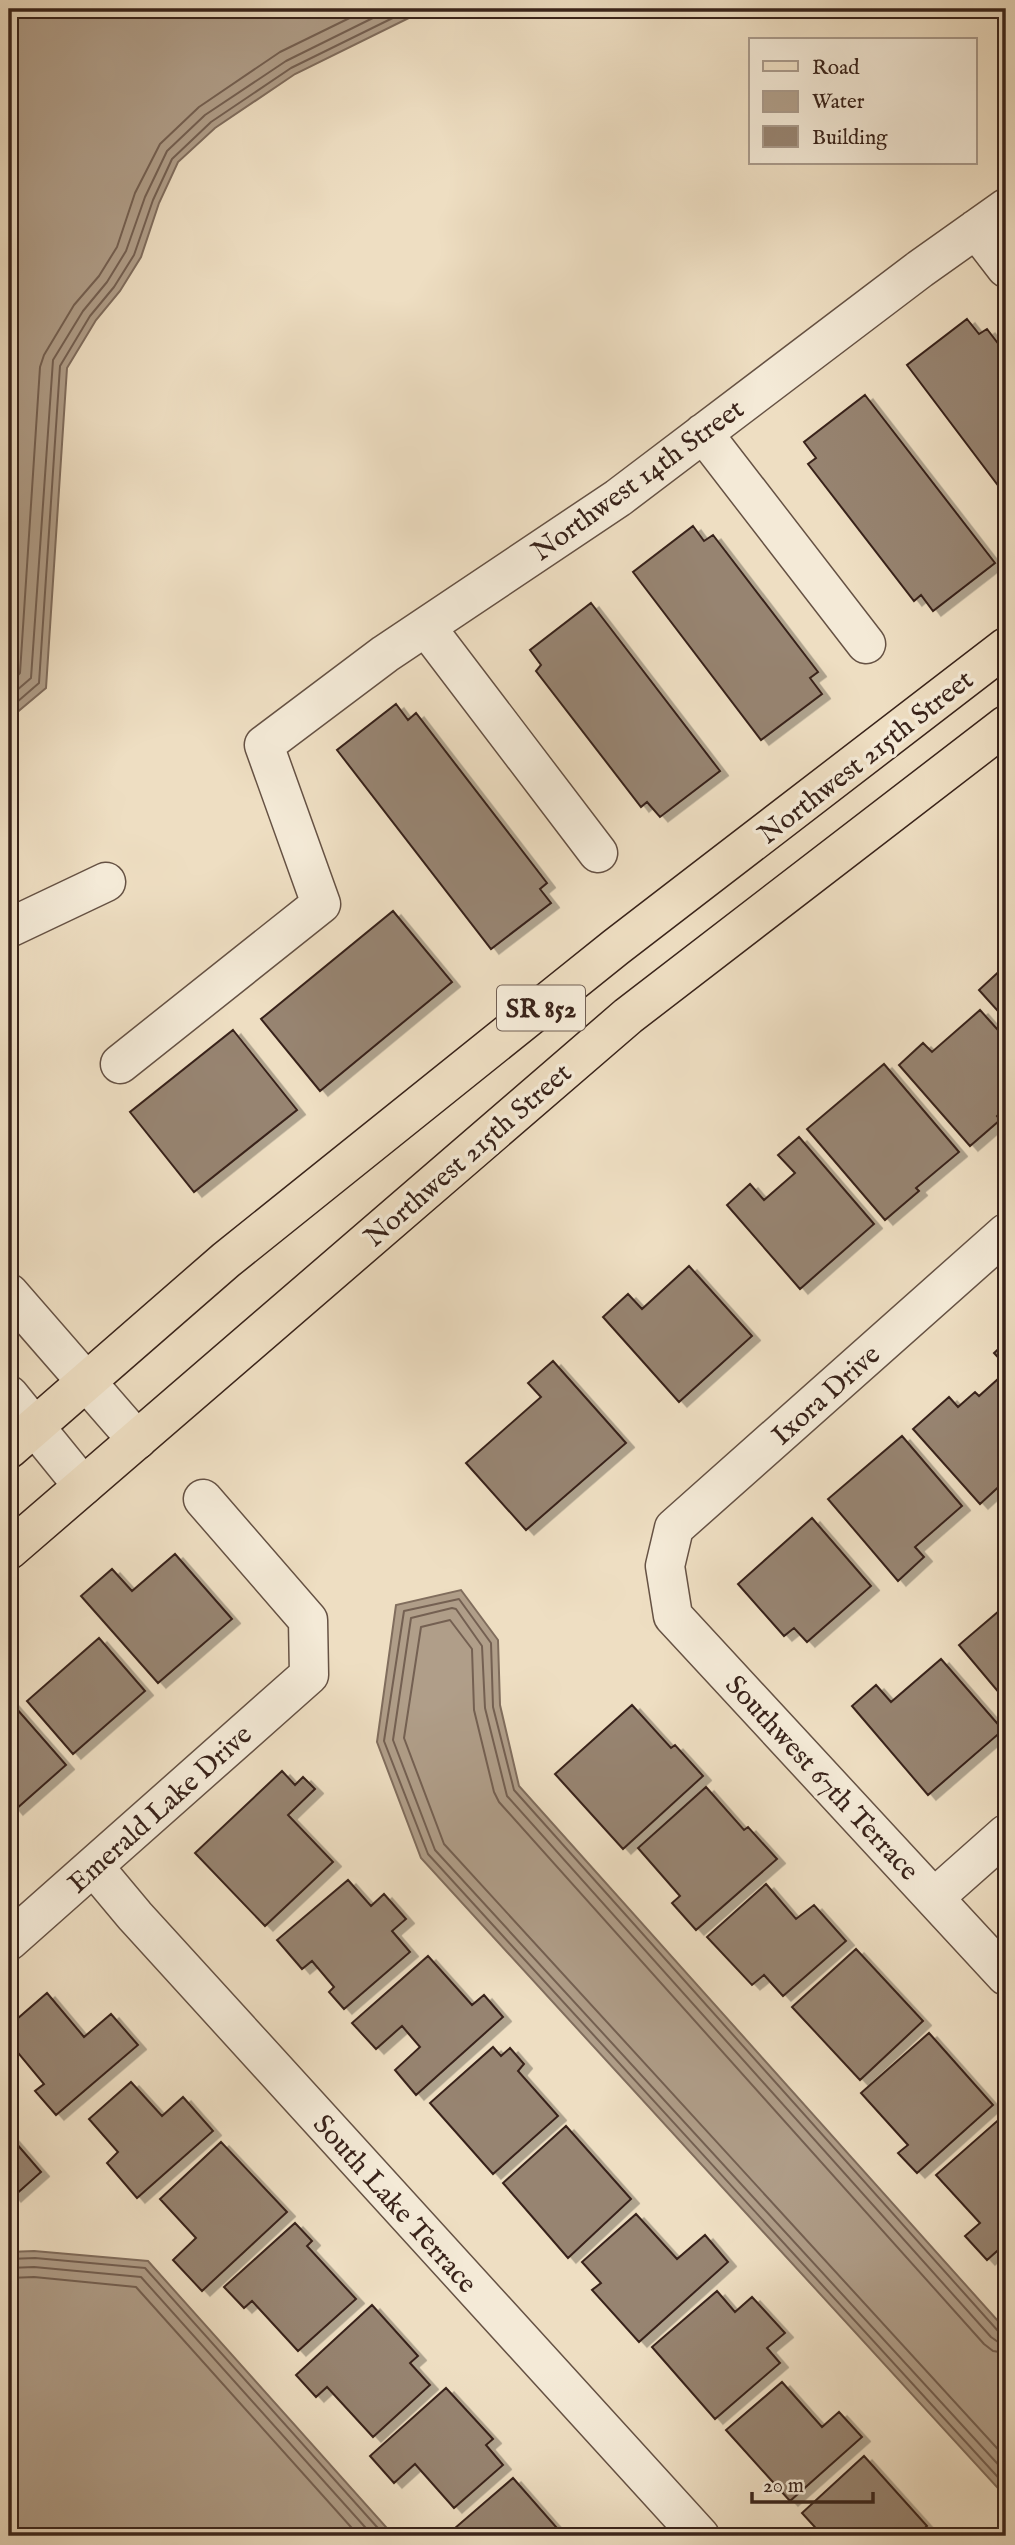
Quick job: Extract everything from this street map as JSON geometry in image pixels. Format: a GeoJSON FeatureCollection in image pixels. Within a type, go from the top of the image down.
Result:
{"type":"FeatureCollection","features":[{"type":"Feature","properties":{"kind":"main road","name":"Northwest 215th Street"},"geometry":{"type":"LineString","coordinates":[[22,1437],[226,1259],[562,991],[1006,647]]}},
{"type":"Feature","properties":{"kind":"main road","name":"Northwest 215th Street"},"geometry":{"type":"LineString","coordinates":[[9,1550],[628,1016],[1006,725]]}},
{"type":"Feature","properties":{"kind":"street"},"geometry":{"type":"LineString","coordinates":[[991,218],[1006,268]]}},
{"type":"Feature","properties":{"kind":"street","name":"Northwest 14th Street"},"geometry":{"type":"LineString","coordinates":[[120,1064],[321,904],[264,745],[385,654],[618,498],[991,218]]}},
{"type":"Feature","properties":{"kind":"street"},"geometry":{"type":"LineString","coordinates":[[703,433],[866,644]]}},
{"type":"Feature","properties":{"kind":"street"},"geometry":{"type":"LineString","coordinates":[[426,627],[598,853]]}},
{"type":"Feature","properties":{"kind":"street"},"geometry":{"type":"LineString","coordinates":[[9,928],[106,882]]}},
{"type":"Feature","properties":{"kind":"street","name":"Ixora Drive"},"geometry":{"type":"LineString","coordinates":[[665,1566],[674,1528],[1006,1233]]}},
{"type":"Feature","properties":{"kind":"street"},"geometry":{"type":"LineString","coordinates":[[9,1293],[137,1440]]}},
{"type":"Feature","properties":{"kind":"street"},"geometry":{"type":"LineString","coordinates":[[9,1395],[22,1437],[83,1486]]}},
{"type":"Feature","properties":{"kind":"street","name":"Emerald Lake Drive"},"geometry":{"type":"LineString","coordinates":[[9,1941],[309,1675],[308,1620],[203,1499]]}},
{"type":"Feature","properties":{"kind":"street","name":"Southwest 67th Terrace"},"geometry":{"type":"LineString","coordinates":[[665,1566],[673,1616],[1006,1976]]}},
{"type":"Feature","properties":{"kind":"street"},"geometry":{"type":"LineString","coordinates":[[935,1897],[1006,1834]]}},
{"type":"Feature","properties":{"kind":"street","name":"South Lake Terrace"},"geometry":{"type":"LineString","coordinates":[[94,1867],[135,1916],[700,2536]]}},
{"type":"Feature","properties":{"kind":"water"},"geometry":{"type":"Polygon","coordinates":[[[9,9],[427,9],[295,74],[215,128],[178,162],[159,203],[141,257],[120,291],[96,320],[67,368],[46,688],[9,719],[9,9]]]}},
{"type":"Feature","properties":{"kind":"water"},"geometry":{"type":"Polygon","coordinates":[[[461,1590],[498,1640],[500,1705],[519,1786],[1006,2330],[1006,2497],[421,1858],[377,1742],[396,1605],[461,1590]]]}},
{"type":"Feature","properties":{"kind":"water"},"geometry":{"type":"Polygon","coordinates":[[[34,2251],[148,2261],[394,2536],[9,2536],[9,2252],[34,2251]]]}},
{"type":"Feature","properties":{"kind":"building"},"geometry":{"type":"Polygon","coordinates":[[[967,319],[979,334],[987,329],[1006,354],[1006,496],[907,365],[967,319]]]}},
{"type":"Feature","properties":{"kind":"building"},"geometry":{"type":"Polygon","coordinates":[[[865,395],[995,563],[933,611],[921,595],[914,601],[808,464],[816,458],[804,442],[865,395]]]}},
{"type":"Feature","properties":{"kind":"building"},"geometry":{"type":"Polygon","coordinates":[[[693,526],[704,541],[713,535],[818,672],[810,678],[822,694],[761,740],[633,572],[693,526]]]}},
{"type":"Feature","properties":{"kind":"building"},"geometry":{"type":"Polygon","coordinates":[[[591,603],[720,771],[660,817],[647,802],[641,807],[536,671],[541,665],[530,650],[591,603]]]}},
{"type":"Feature","properties":{"kind":"building"},"geometry":{"type":"Polygon","coordinates":[[[396,704],[408,720],[416,713],[547,883],[540,889],[551,903],[491,949],[337,750],[396,704]]]}},
{"type":"Feature","properties":{"kind":"building"},"geometry":{"type":"Polygon","coordinates":[[[393,911],[452,982],[320,1091],[261,1019],[393,911]]]}},
{"type":"Feature","properties":{"kind":"building"},"geometry":{"type":"Polygon","coordinates":[[[1005,966],[1006,968],[1006,1020],[979,990],[1005,966]]]}},
{"type":"Feature","properties":{"kind":"building"},"geometry":{"type":"Polygon","coordinates":[[[980,1010],[1006,1039],[1006,1107],[997,1116],[1000,1120],[970,1146],[899,1065],[923,1043],[932,1052],[980,1010]]]}},
{"type":"Feature","properties":{"kind":"building"},"geometry":{"type":"Polygon","coordinates":[[[233,1030],[297,1110],[194,1192],[130,1112],[233,1030]]]}},
{"type":"Feature","properties":{"kind":"building"},"geometry":{"type":"Polygon","coordinates":[[[884,1064],[959,1152],[916,1188],[919,1191],[885,1220],[807,1129],[884,1064]]]}},
{"type":"Feature","properties":{"kind":"building"},"geometry":{"type":"Polygon","coordinates":[[[799,1137],[874,1224],[800,1289],[727,1205],[750,1184],[764,1200],[795,1173],[778,1155],[799,1137]]]}},
{"type":"Feature","properties":{"kind":"building"},"geometry":{"type":"Polygon","coordinates":[[[689,1266],[752,1336],[679,1402],[603,1317],[628,1294],[642,1309],[689,1266]]]}},
{"type":"Feature","properties":{"kind":"building"},"geometry":{"type":"Polygon","coordinates":[[[1006,1342],[1006,1366],[994,1353],[1006,1342]]]}},
{"type":"Feature","properties":{"kind":"building"},"geometry":{"type":"Polygon","coordinates":[[[553,1361],[626,1443],[526,1530],[466,1463],[541,1397],[528,1383],[553,1361]]]}},
{"type":"Feature","properties":{"kind":"building"},"geometry":{"type":"Polygon","coordinates":[[[998,1379],[1006,1388],[1006,1480],[980,1504],[913,1429],[949,1397],[958,1407],[975,1392],[979,1396],[998,1379]]]}},
{"type":"Feature","properties":{"kind":"building"},"geometry":{"type":"Polygon","coordinates":[[[902,1436],[962,1506],[915,1547],[924,1557],[898,1581],[828,1499],[902,1436]]]}},
{"type":"Feature","properties":{"kind":"building"},"geometry":{"type":"Polygon","coordinates":[[[812,1518],[871,1586],[807,1642],[794,1628],[784,1636],[738,1584],[812,1518]]]}},
{"type":"Feature","properties":{"kind":"building"},"geometry":{"type":"Polygon","coordinates":[[[175,1554],[232,1619],[158,1683],[81,1596],[112,1569],[132,1591],[175,1554]]]}},
{"type":"Feature","properties":{"kind":"building"},"geometry":{"type":"Polygon","coordinates":[[[1006,1605],[1006,1701],[959,1645],[1006,1605]]]}},
{"type":"Feature","properties":{"kind":"building"},"geometry":{"type":"Polygon","coordinates":[[[99,1638],[145,1691],[73,1754],[27,1701],[99,1638]]]}},
{"type":"Feature","properties":{"kind":"building"},"geometry":{"type":"Polygon","coordinates":[[[941,1659],[1003,1730],[928,1795],[852,1706],[876,1685],[891,1702],[941,1659]]]}},
{"type":"Feature","properties":{"kind":"building"},"geometry":{"type":"Polygon","coordinates":[[[9,1700],[66,1765],[15,1810],[9,1803],[9,1700]]]}},
{"type":"Feature","properties":{"kind":"building"},"geometry":{"type":"Polygon","coordinates":[[[632,1705],[671,1748],[675,1745],[703,1776],[623,1849],[555,1774],[632,1705]]]}},
{"type":"Feature","properties":{"kind":"building"},"geometry":{"type":"Polygon","coordinates":[[[282,1771],[295,1785],[303,1777],[315,1789],[288,1815],[333,1862],[265,1926],[195,1853],[282,1771]]]}},
{"type":"Feature","properties":{"kind":"building"},"geometry":{"type":"Polygon","coordinates":[[[706,1787],[744,1830],[748,1827],[777,1859],[696,1930],[672,1903],[680,1896],[638,1848],[706,1787]]]}},
{"type":"Feature","properties":{"kind":"building"},"geometry":{"type":"Polygon","coordinates":[[[348,1880],[371,1906],[384,1894],[406,1919],[392,1931],[410,1952],[344,2009],[329,1992],[334,1987],[312,1961],[302,1969],[277,1940],[348,1880]]]}},
{"type":"Feature","properties":{"kind":"building"},"geometry":{"type":"Polygon","coordinates":[[[766,1884],[796,1919],[814,1905],[846,1941],[783,1996],[764,1975],[752,1985],[707,1937],[766,1884]]]}},
{"type":"Feature","properties":{"kind":"building"},"geometry":{"type":"Polygon","coordinates":[[[856,1949],[923,2021],[860,2080],[792,2007],[856,1949]]]}},
{"type":"Feature","properties":{"kind":"building"},"geometry":{"type":"Polygon","coordinates":[[[428,1956],[472,2005],[484,1995],[503,2017],[416,2095],[395,2070],[420,2047],[402,2026],[376,2049],[352,2023],[428,1956]]]}},
{"type":"Feature","properties":{"kind":"building"},"geometry":{"type":"Polygon","coordinates":[[[47,1993],[84,2037],[111,2014],[138,2045],[56,2115],[35,2091],[44,2084],[9,2042],[9,2026],[47,1993]]]}},
{"type":"Feature","properties":{"kind":"building"},"geometry":{"type":"Polygon","coordinates":[[[929,2033],[993,2105],[917,2173],[898,2153],[908,2145],[861,2093],[929,2033]]]}},
{"type":"Feature","properties":{"kind":"building"},"geometry":{"type":"Polygon","coordinates":[[[493,2047],[501,2056],[510,2048],[524,2064],[518,2071],[558,2116],[493,2174],[430,2103],[493,2047]]]}},
{"type":"Feature","properties":{"kind":"building"},"geometry":{"type":"Polygon","coordinates":[[[131,2082],[162,2116],[183,2097],[213,2131],[137,2198],[107,2163],[118,2152],[89,2119],[131,2082]]]}},
{"type":"Feature","properties":{"kind":"building"},"geometry":{"type":"Polygon","coordinates":[[[1004,2115],[1006,2243],[987,2260],[965,2236],[980,2223],[936,2175],[1004,2115]]]}},
{"type":"Feature","properties":{"kind":"building"},"geometry":{"type":"Polygon","coordinates":[[[566,2126],[631,2199],[568,2258],[503,2183],[566,2126]]]}},
{"type":"Feature","properties":{"kind":"building"},"geometry":{"type":"Polygon","coordinates":[[[9,2135],[41,2172],[13,2197],[9,2192],[9,2135]]]}},
{"type":"Feature","properties":{"kind":"building"},"geometry":{"type":"Polygon","coordinates":[[[221,2142],[287,2212],[202,2291],[173,2260],[196,2238],[160,2199],[221,2142]]]}},
{"type":"Feature","properties":{"kind":"building"},"geometry":{"type":"Polygon","coordinates":[[[636,2214],[677,2259],[705,2235],[728,2262],[639,2342],[592,2290],[601,2283],[582,2262],[636,2214]]]}},
{"type":"Feature","properties":{"kind":"building"},"geometry":{"type":"Polygon","coordinates":[[[295,2223],[312,2241],[307,2246],[356,2299],[298,2351],[252,2301],[244,2308],[224,2287],[295,2223]]]}},
{"type":"Feature","properties":{"kind":"building"},"geometry":{"type":"Polygon","coordinates":[[[717,2291],[735,2312],[752,2297],[785,2333],[767,2348],[780,2363],[715,2419],[652,2347],[717,2291]]]}},
{"type":"Feature","properties":{"kind":"building"},"geometry":{"type":"Polygon","coordinates":[[[372,2305],[418,2356],[410,2363],[430,2385],[373,2437],[327,2387],[316,2397],[296,2375],[372,2305]]]}},
{"type":"Feature","properties":{"kind":"building"},"geometry":{"type":"Polygon","coordinates":[[[782,2382],[822,2427],[839,2412],[862,2437],[790,2501],[726,2430],[782,2382]]]}},
{"type":"Feature","properties":{"kind":"building"},"geometry":{"type":"Polygon","coordinates":[[[446,2388],[493,2439],[486,2445],[503,2465],[454,2508],[415,2464],[394,2483],[370,2456],[446,2388]]]}},
{"type":"Feature","properties":{"kind":"building"},"geometry":{"type":"Polygon","coordinates":[[[864,2456],[927,2526],[916,2536],[823,2536],[802,2513],[864,2456]]]}},
{"type":"Feature","properties":{"kind":"building"},"geometry":{"type":"Polygon","coordinates":[[[513,2478],[564,2536],[462,2536],[455,2528],[513,2478]]]}}]}
